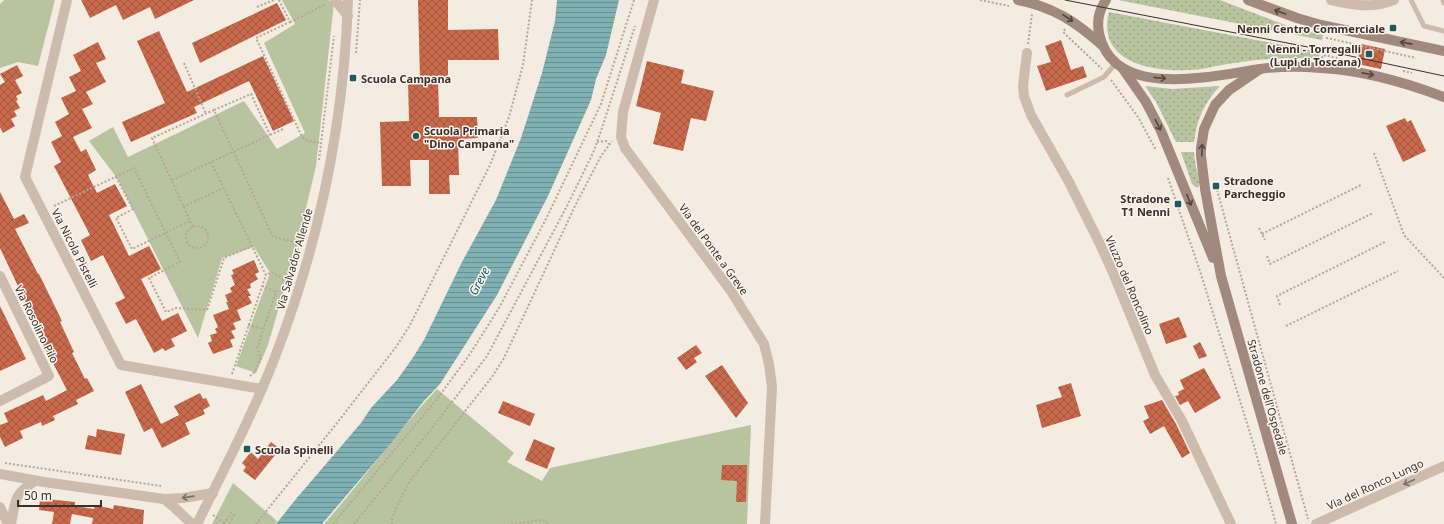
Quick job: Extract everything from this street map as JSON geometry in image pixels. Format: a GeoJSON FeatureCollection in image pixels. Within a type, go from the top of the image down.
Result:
{"type":"FeatureCollection","features":[{"type":"Feature","properties":{"kind":"main road"},"geometry":{"type":"LineString","coordinates":[[1018,0],[1032,3],[1064,16],[1103,46]]}},
{"type":"Feature","properties":{"kind":"main road"},"geometry":{"type":"LineString","coordinates":[[1103,46],[1099,36],[1098,24],[1100,13],[1106,0]]}},
{"type":"Feature","properties":{"kind":"main road"},"geometry":{"type":"LineString","coordinates":[[1248,0],[1296,18],[1321,25],[1444,51]]}},
{"type":"Feature","properties":{"kind":"main road","name":"Stradone dell'Ospedale"},"geometry":{"type":"LineString","coordinates":[[1103,46],[1146,102],[1162,131],[1221,276],[1292,524]]}},
{"type":"Feature","properties":{"kind":"main road"},"geometry":{"type":"LineString","coordinates":[[1119,65],[1147,76],[1183,80],[1260,69],[1292,67],[1323,68],[1348,71],[1399,82],[1444,97]]}},
{"type":"Feature","properties":{"kind":"main road","name":"Stradone dell'Ospedale"},"geometry":{"type":"LineString","coordinates":[[1221,276],[1202,164],[1201,148],[1204,129],[1212,110],[1219,100],[1238,84],[1260,69]]}},
{"type":"Feature","properties":{"kind":"street","name":"Via Nicola Pistelli"},"geometry":{"type":"LineString","coordinates":[[67,0],[25,178],[121,365],[262,389]]}},
{"type":"Feature","properties":{"kind":"street","name":"Via Salvador Allende"},"geometry":{"type":"LineString","coordinates":[[197,524],[262,389],[294,304],[312,248],[337,121],[346,43],[348,0]]}},
{"type":"Feature","properties":{"kind":"street","name":"Via del Ponte a Greve"},"geometry":{"type":"LineString","coordinates":[[654,0],[623,112],[621,137],[625,148],[732,291],[764,344],[769,364],[772,387],[765,524]]}},
{"type":"Feature","properties":{"kind":"street"},"geometry":{"type":"LineString","coordinates":[[1331,0],[1363,6],[1381,4],[1394,0]]}},
{"type":"Feature","properties":{"kind":"street"},"geometry":{"type":"LineString","coordinates":[[333,1],[348,16]]}},
{"type":"Feature","properties":{"kind":"street","name":"Viuzzo del Roncolino"},"geometry":{"type":"LineString","coordinates":[[1027,53],[1023,86],[1024,96],[1031,115],[1069,182],[1100,242],[1155,375],[1182,421],[1231,524]]}},
{"type":"Feature","properties":{"kind":"street","name":"Via Rosolino Pilo"},"geometry":{"type":"LineString","coordinates":[[0,276],[49,376],[0,401]]}},
{"type":"Feature","properties":{"kind":"street","name":"Via del Ronco Lungo"},"geometry":{"type":"LineString","coordinates":[[1316,524],[1444,466]]}},
{"type":"Feature","properties":{"kind":"street"},"geometry":{"type":"LineString","coordinates":[[0,474],[35,481],[164,499],[183,498],[213,493]]}},
{"type":"Feature","properties":{"kind":"street"},"geometry":{"type":"LineString","coordinates":[[10,524],[17,497],[23,488],[35,481]]}},
{"type":"Feature","properties":{"kind":"street"},"geometry":{"type":"LineString","coordinates":[[164,499],[192,524]]}},
{"type":"Feature","properties":{"kind":"street"},"geometry":{"type":"LineString","coordinates":[[0,507],[10,524]]}},
{"type":"Feature","properties":{"kind":"lane"},"geometry":{"type":"LineString","coordinates":[[1411,0],[1424,26],[1444,31]]}},
{"type":"Feature","properties":{"kind":"lane"},"geometry":{"type":"LineString","coordinates":[[1067,94],[1104,77],[1119,65]]}},
{"type":"Feature","properties":{"kind":"path"},"geometry":{"type":"LineString","coordinates":[[257,7],[274,0]]}},
{"type":"Feature","properties":{"kind":"path"},"geometry":{"type":"LineString","coordinates":[[279,0],[290,22]]}},
{"type":"Feature","properties":{"kind":"path"},"geometry":{"type":"LineString","coordinates":[[256,524],[355,400],[396,347],[410,325],[490,165],[509,117],[523,65],[532,0]]}},
{"type":"Feature","properties":{"kind":"path"},"geometry":{"type":"LineString","coordinates":[[333,524],[437,399],[470,354],[499,308],[546,219],[601,104],[634,0]]}},
{"type":"Feature","properties":{"kind":"path"},"geometry":{"type":"LineString","coordinates":[[980,0],[1010,6]]}},
{"type":"Feature","properties":{"kind":"path"},"geometry":{"type":"LineString","coordinates":[[321,143],[308,141],[302,137],[256,38],[333,1]]}},
{"type":"Feature","properties":{"kind":"path"},"geometry":{"type":"LineString","coordinates":[[1027,53],[1032,11],[1038,13]]}},
{"type":"Feature","properties":{"kind":"path"},"geometry":{"type":"LineString","coordinates":[[354,524],[433,427],[487,356],[567,206],[597,142],[636,22]]}},
{"type":"Feature","properties":{"kind":"path"},"geometry":{"type":"LineString","coordinates":[[1060,25],[1066,28],[1063,32],[1107,74],[1138,117],[1158,154]]}},
{"type":"Feature","properties":{"kind":"path"},"geometry":{"type":"LineString","coordinates":[[318,161],[334,35]]}},
{"type":"Feature","properties":{"kind":"path"},"geometry":{"type":"LineString","coordinates":[[1327,38],[1416,58]]}},
{"type":"Feature","properties":{"kind":"path"},"geometry":{"type":"LineString","coordinates":[[184,63],[206,114]]}},
{"type":"Feature","properties":{"kind":"path"},"geometry":{"type":"LineString","coordinates":[[193,227],[152,138],[251,94],[270,135]]}},
{"type":"Feature","properties":{"kind":"path"},"geometry":{"type":"LineString","coordinates":[[214,110],[273,237],[300,244]]}},
{"type":"Feature","properties":{"kind":"path"},"geometry":{"type":"LineString","coordinates":[[172,180],[283,129]]}},
{"type":"Feature","properties":{"kind":"path"},"geometry":{"type":"LineString","coordinates":[[392,524],[392,518],[406,486],[492,377],[504,358],[575,206],[601,156],[610,144],[606,141],[597,142]]}},
{"type":"Feature","properties":{"kind":"path"},"geometry":{"type":"LineString","coordinates":[[1374,153],[1404,235],[1444,278]]}},
{"type":"Feature","properties":{"kind":"path"},"geometry":{"type":"LineString","coordinates":[[211,162],[266,275]]}},
{"type":"Feature","properties":{"kind":"path"},"geometry":{"type":"LineString","coordinates":[[54,206],[134,168],[180,262],[149,278],[166,312],[176,308],[207,310],[224,258],[252,246]]}},
{"type":"Feature","properties":{"kind":"path"},"geometry":{"type":"LineString","coordinates":[[1167,176],[1178,204],[1200,271],[1254,446],[1276,524]]}},
{"type":"Feature","properties":{"kind":"path"},"geometry":{"type":"LineString","coordinates":[[116,177],[133,209],[116,218],[132,249],[190,221]]}},
{"type":"Feature","properties":{"kind":"path","name":"Stradone dell'Ospedale"},"geometry":{"type":"LineString","coordinates":[[1215,180],[1219,199],[1310,524]]}},
{"type":"Feature","properties":{"kind":"path"},"geometry":{"type":"LineString","coordinates":[[1262,234],[1361,185]]}},
{"type":"Feature","properties":{"kind":"path"},"geometry":{"type":"LineString","coordinates":[[183,206],[223,188]]}},
{"type":"Feature","properties":{"kind":"path"},"geometry":{"type":"LineString","coordinates":[[1267,256],[1270,264],[1373,213]]}},
{"type":"Feature","properties":{"kind":"path"},"geometry":{"type":"LineString","coordinates":[[247,376],[251,376],[256,372],[261,358],[257,348],[276,292],[288,283],[300,244],[307,214]]}},
{"type":"Feature","properties":{"kind":"path"},"geometry":{"type":"LineString","coordinates":[[199,226],[207,233],[208,240],[201,247],[194,247],[188,243],[187,232],[193,227],[199,226]]}},
{"type":"Feature","properties":{"kind":"path"},"geometry":{"type":"LineString","coordinates":[[1259,228],[1265,240]]}},
{"type":"Feature","properties":{"kind":"path"},"geometry":{"type":"LineString","coordinates":[[1280,304],[1277,296],[1385,242]]}},
{"type":"Feature","properties":{"kind":"path"},"geometry":{"type":"LineString","coordinates":[[239,374],[231,374],[266,275],[272,272],[288,283]]}},
{"type":"Feature","properties":{"kind":"path"},"geometry":{"type":"LineString","coordinates":[[1286,326],[1398,272]]}},
{"type":"Feature","properties":{"kind":"path"},"geometry":{"type":"LineString","coordinates":[[262,286],[276,292]]}},
{"type":"Feature","properties":{"kind":"path"},"geometry":{"type":"LineString","coordinates":[[248,325],[264,329]]}},
{"type":"Feature","properties":{"kind":"path"},"geometry":{"type":"LineString","coordinates":[[1,463],[161,486]]}},
{"type":"Feature","properties":{"kind":"path"},"geometry":{"type":"LineString","coordinates":[[231,513],[234,515],[226,524],[231,513]]}},
{"type":"Feature","properties":{"kind":"path"},"geometry":{"type":"LineString","coordinates":[[213,515],[226,524]]}},
{"type":"Feature","properties":{"kind":"path"},"geometry":{"type":"LineString","coordinates":[[511,524],[544,520],[548,524]]}},
{"type":"Feature","properties":{"kind":"green space"},"geometry":{"type":"Polygon","coordinates":[[[4,0],[55,0],[38,66],[18,62],[0,68],[0,4],[4,0]]]}},
{"type":"Feature","properties":{"kind":"green space"},"geometry":{"type":"Polygon","coordinates":[[[282,0],[328,0],[334,3],[316,166],[298,242],[268,345],[256,373],[236,366],[270,273],[254,247],[222,258],[198,338],[117,178],[89,141],[113,127],[128,157],[244,101],[277,149],[305,133],[264,43],[295,24],[282,0]]]}},
{"type":"Feature","properties":{"kind":"green space"},"geometry":{"type":"Polygon","coordinates":[[[1118,0],[1220,0],[1293,28],[1323,35],[1322,40],[1118,0]]]}},
{"type":"Feature","properties":{"kind":"green space"},"geometry":{"type":"Polygon","coordinates":[[[1109,12],[1320,52],[1319,58],[1256,60],[1192,70],[1159,69],[1144,66],[1119,53],[1111,42],[1107,29],[1109,12]]]}},
{"type":"Feature","properties":{"kind":"green space"},"geometry":{"type":"Polygon","coordinates":[[[1145,86],[1172,89],[1220,86],[1214,92],[1202,112],[1197,126],[1194,142],[1176,142],[1156,102],[1145,86]]]}},
{"type":"Feature","properties":{"kind":"green space"},"geometry":{"type":"Polygon","coordinates":[[[1181,152],[1194,152],[1199,182],[1199,186],[1197,188],[1192,184],[1181,152]]]}},
{"type":"Feature","properties":{"kind":"green space"},"geometry":{"type":"Polygon","coordinates":[[[437,389],[514,453],[507,462],[542,481],[550,468],[751,425],[747,524],[324,524],[437,389]]]}},
{"type":"Feature","properties":{"kind":"green space"},"geometry":{"type":"Polygon","coordinates":[[[233,483],[277,521],[275,524],[212,524],[233,483]]]}},
{"type":"Feature","properties":{"kind":"water","name":"Greve"},"geometry":{"type":"Polygon","coordinates":[[[557,0],[619,0],[606,55],[596,79],[591,100],[548,196],[497,295],[440,384],[423,402],[392,442],[322,524],[276,524],[361,423],[371,408],[397,380],[424,340],[462,262],[496,200],[521,138],[542,73],[555,21],[557,0]]]}},
{"type":"Feature","properties":{"kind":"building"},"geometry":{"type":"Polygon","coordinates":[[[81,0],[194,0],[155,19],[150,7],[123,20],[116,5],[90,18],[81,0]]]}},
{"type":"Feature","properties":{"kind":"building"},"geometry":{"type":"Polygon","coordinates":[[[418,0],[448,0],[448,30],[498,29],[499,60],[448,60],[448,79],[438,80],[439,117],[477,117],[478,138],[458,139],[459,175],[449,175],[450,194],[429,194],[429,160],[410,160],[411,186],[382,186],[380,122],[409,121],[408,80],[420,79],[418,0]]]}},
{"type":"Feature","properties":{"kind":"building"},"geometry":{"type":"Polygon","coordinates":[[[277,3],[286,20],[200,63],[192,43],[277,3]]]}},
{"type":"Feature","properties":{"kind":"building"},"geometry":{"type":"Polygon","coordinates":[[[159,31],[187,92],[263,56],[294,121],[273,131],[249,81],[194,107],[197,113],[131,142],[122,122],[165,103],[137,41],[159,31]]]}},
{"type":"Feature","properties":{"kind":"building"},"geometry":{"type":"Polygon","coordinates":[[[1061,40],[1071,70],[1083,66],[1087,77],[1046,91],[1037,66],[1051,62],[1045,46],[1061,40]]]}},
{"type":"Feature","properties":{"kind":"building"},"geometry":{"type":"Polygon","coordinates":[[[98,42],[106,59],[96,63],[106,82],[86,92],[93,104],[82,109],[92,128],[73,137],[81,152],[86,149],[96,170],[88,175],[97,193],[115,184],[127,206],[109,215],[129,256],[149,246],[161,269],[141,279],[162,321],[178,313],[187,331],[171,339],[175,346],[165,351],[163,348],[154,353],[136,319],[126,324],[115,303],[125,298],[103,255],[91,261],[81,240],[90,235],[54,166],[61,162],[51,142],[62,136],[55,122],[69,114],[61,98],[76,91],[69,77],[81,71],[73,55],[98,42]]]}},
{"type":"Feature","properties":{"kind":"building"},"geometry":{"type":"Polygon","coordinates":[[[1361,44],[1385,49],[1381,69],[1357,64],[1361,44]]]}},
{"type":"Feature","properties":{"kind":"building"},"geometry":{"type":"Polygon","coordinates":[[[647,61],[684,70],[681,83],[714,91],[706,121],[691,118],[683,151],[653,144],[661,113],[636,106],[647,61]]]}},
{"type":"Feature","properties":{"kind":"building"},"geometry":{"type":"Polygon","coordinates":[[[17,65],[23,76],[15,80],[22,93],[16,96],[18,100],[16,101],[20,108],[14,111],[17,116],[11,119],[15,126],[3,133],[0,127],[0,85],[5,82],[0,74],[17,65]]]}},
{"type":"Feature","properties":{"kind":"building"},"geometry":{"type":"Polygon","coordinates":[[[1405,118],[1407,122],[1411,120],[1426,151],[1403,162],[1386,126],[1405,118]]]}},
{"type":"Feature","properties":{"kind":"building"},"geometry":{"type":"Polygon","coordinates":[[[0,192],[14,219],[24,214],[29,223],[15,229],[62,321],[60,322],[74,352],[72,353],[85,379],[87,378],[94,391],[76,400],[78,404],[53,416],[55,420],[42,426],[41,422],[20,431],[23,438],[5,447],[0,437],[0,425],[8,422],[4,413],[43,395],[46,401],[67,390],[42,342],[44,341],[0,248],[0,192]]]}},
{"type":"Feature","properties":{"kind":"building"},"geometry":{"type":"Polygon","coordinates":[[[254,260],[259,272],[255,274],[258,279],[250,284],[251,288],[247,289],[251,296],[248,296],[252,303],[237,310],[241,320],[233,323],[236,329],[231,331],[235,338],[230,340],[233,347],[213,354],[208,343],[212,341],[210,335],[217,333],[215,329],[218,327],[213,315],[229,309],[225,295],[232,292],[230,288],[235,285],[231,275],[234,274],[232,270],[254,260]]]}},
{"type":"Feature","properties":{"kind":"building"},"geometry":{"type":"Polygon","coordinates":[[[0,306],[26,359],[0,371],[0,306]]]}},
{"type":"Feature","properties":{"kind":"building"},"geometry":{"type":"Polygon","coordinates":[[[1179,317],[1187,337],[1166,344],[1159,324],[1179,317]]]}},
{"type":"Feature","properties":{"kind":"building"},"geometry":{"type":"Polygon","coordinates":[[[1200,342],[1207,356],[1199,359],[1193,346],[1200,342]]]}},
{"type":"Feature","properties":{"kind":"building"},"geometry":{"type":"Polygon","coordinates":[[[696,345],[702,353],[694,358],[697,362],[686,370],[677,358],[696,345]]]}},
{"type":"Feature","properties":{"kind":"building"},"geometry":{"type":"Polygon","coordinates":[[[722,365],[748,403],[736,418],[705,376],[722,365]]]}},
{"type":"Feature","properties":{"kind":"building"},"geometry":{"type":"Polygon","coordinates":[[[1204,368],[1221,398],[1195,413],[1188,401],[1180,405],[1175,396],[1179,395],[1178,392],[1184,389],[1180,380],[1204,368]]]}},
{"type":"Feature","properties":{"kind":"building"},"geometry":{"type":"Polygon","coordinates":[[[1071,383],[1081,416],[1042,428],[1036,405],[1062,397],[1058,387],[1071,383]]]}},
{"type":"Feature","properties":{"kind":"building"},"geometry":{"type":"Polygon","coordinates":[[[141,384],[161,424],[179,415],[174,406],[200,393],[203,399],[206,398],[210,406],[203,410],[205,414],[185,423],[190,434],[162,448],[152,428],[144,432],[125,392],[141,384]]]}},
{"type":"Feature","properties":{"kind":"building"},"geometry":{"type":"Polygon","coordinates":[[[1162,400],[1190,453],[1182,458],[1164,426],[1150,434],[1143,421],[1149,418],[1144,406],[1162,400]]]}},
{"type":"Feature","properties":{"kind":"building"},"geometry":{"type":"Polygon","coordinates":[[[503,401],[535,414],[530,426],[498,413],[503,401]]]}},
{"type":"Feature","properties":{"kind":"building"},"geometry":{"type":"Polygon","coordinates":[[[97,429],[125,434],[121,455],[85,449],[88,435],[96,437],[97,429]]]}},
{"type":"Feature","properties":{"kind":"building"},"geometry":{"type":"Polygon","coordinates":[[[534,439],[555,448],[547,469],[525,460],[534,439]]]}},
{"type":"Feature","properties":{"kind":"building"},"geometry":{"type":"Polygon","coordinates":[[[271,442],[280,449],[255,480],[243,471],[246,467],[242,463],[251,452],[258,459],[271,442]]]}},
{"type":"Feature","properties":{"kind":"building"},"geometry":{"type":"Polygon","coordinates":[[[722,465],[747,465],[746,502],[736,502],[737,481],[721,480],[722,465]]]}},
{"type":"Feature","properties":{"kind":"building"},"geometry":{"type":"Polygon","coordinates":[[[47,499],[75,502],[75,506],[94,509],[95,505],[113,509],[114,505],[144,510],[143,524],[92,524],[93,518],[72,514],[70,524],[52,524],[54,512],[39,510],[40,500],[47,501],[47,499]]]}},
{"type":"Feature","properties":{"kind":"tram line"},"geometry":{"type":"LineString","coordinates":[[1065,0],[1313,48],[1444,76]]}},
{"type":"Feature","properties":{"kind":"place","name":"Nenni Centro Commerciale"},"geometry":{"type":"Point","coordinates":[1393,28]}},
{"type":"Feature","properties":{"kind":"place","name":"Nenni - Torregalli (Lupi di Toscana)"},"geometry":{"type":"Point","coordinates":[1369,54]}},
{"type":"Feature","properties":{"kind":"place","name":"Scuola Campana"},"geometry":{"type":"Point","coordinates":[353,78]}},
{"type":"Feature","properties":{"kind":"place","name":"Scuola Primaria \"Dino Campana\""},"geometry":{"type":"Point","coordinates":[416,136]}},
{"type":"Feature","properties":{"kind":"place","name":"Stradone Parcheggio"},"geometry":{"type":"Point","coordinates":[1216,186]}},
{"type":"Feature","properties":{"kind":"place","name":"Stradone T1 Nenni"},"geometry":{"type":"Point","coordinates":[1178,204]}},
{"type":"Feature","properties":{"kind":"place","name":"Scuola Spinelli"},"geometry":{"type":"Point","coordinates":[247,449]}}]}
